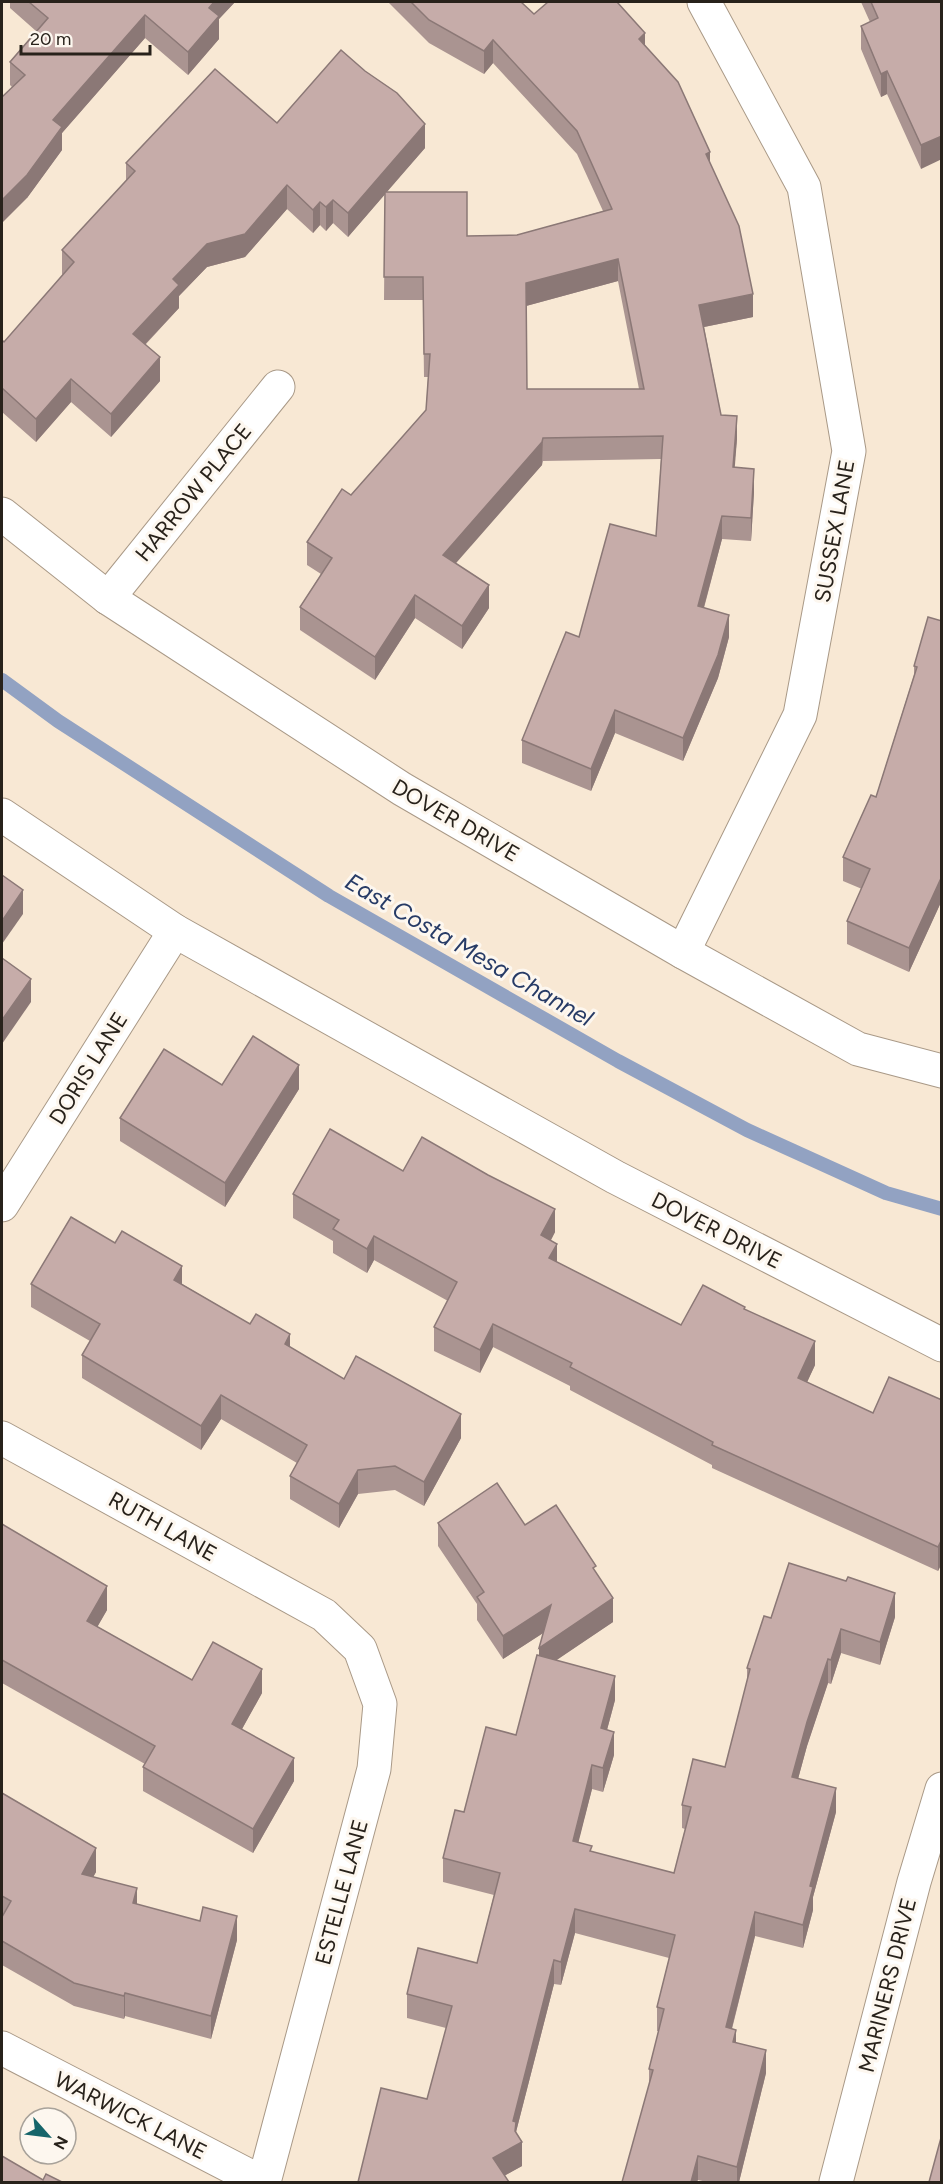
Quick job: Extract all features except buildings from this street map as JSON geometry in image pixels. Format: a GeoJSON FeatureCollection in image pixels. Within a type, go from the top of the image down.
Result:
{"type":"FeatureCollection","features":[{"type":"Feature","properties":{"kind":"street","name":"SUSSEX LANE"},"geometry":{"type":"LineString","coordinates":[[683,952],[800,715],[849,451],[804,188],[704,2]]}},
{"type":"Feature","properties":{"kind":"street","name":"HARROW PLACE"},"geometry":{"type":"LineString","coordinates":[[108,598],[278,387]]}},
{"type":"Feature","properties":{"kind":"street","name":"DOVER DRIVE"},"geometry":{"type":"LineString","coordinates":[[2,514],[108,598],[402,789],[683,952],[858,1049],[942,1071]]}},
{"type":"Feature","properties":{"kind":"street","name":"DOVER DRIVE"},"geometry":{"type":"LineString","coordinates":[[2,815],[175,932],[615,1177],[942,1345]]}},
{"type":"Feature","properties":{"kind":"street","name":"DORIS LANE"},"geometry":{"type":"LineString","coordinates":[[2,1205],[175,932]]}},
{"type":"Feature","properties":{"kind":"street","name":"RUTH LANE"},"geometry":{"type":"LineString","coordinates":[[2,1438],[324,1615]]}},
{"type":"Feature","properties":{"kind":"street","name":"ESTELLE LANE"},"geometry":{"type":"LineString","coordinates":[[262,2182],[374,1769],[380,1704],[360,1649],[324,1615]]}},
{"type":"Feature","properties":{"kind":"street","name":"MARINERS DRIVE"},"geometry":{"type":"LineString","coordinates":[[836,2182],[914,1882],[942,1789]]}},
{"type":"Feature","properties":{"kind":"street","name":"WARWICK LANE"},"geometry":{"type":"LineString","coordinates":[[2,2048],[262,2182]]}},
{"type":"Feature","properties":{"kind":"waterway","name":"East Costa Mesa Channel"},"geometry":{"type":"LineString","coordinates":[[2,680],[58,721],[329,896],[618,1061],[747,1130],[886,1193],[942,1209]]}}]}
